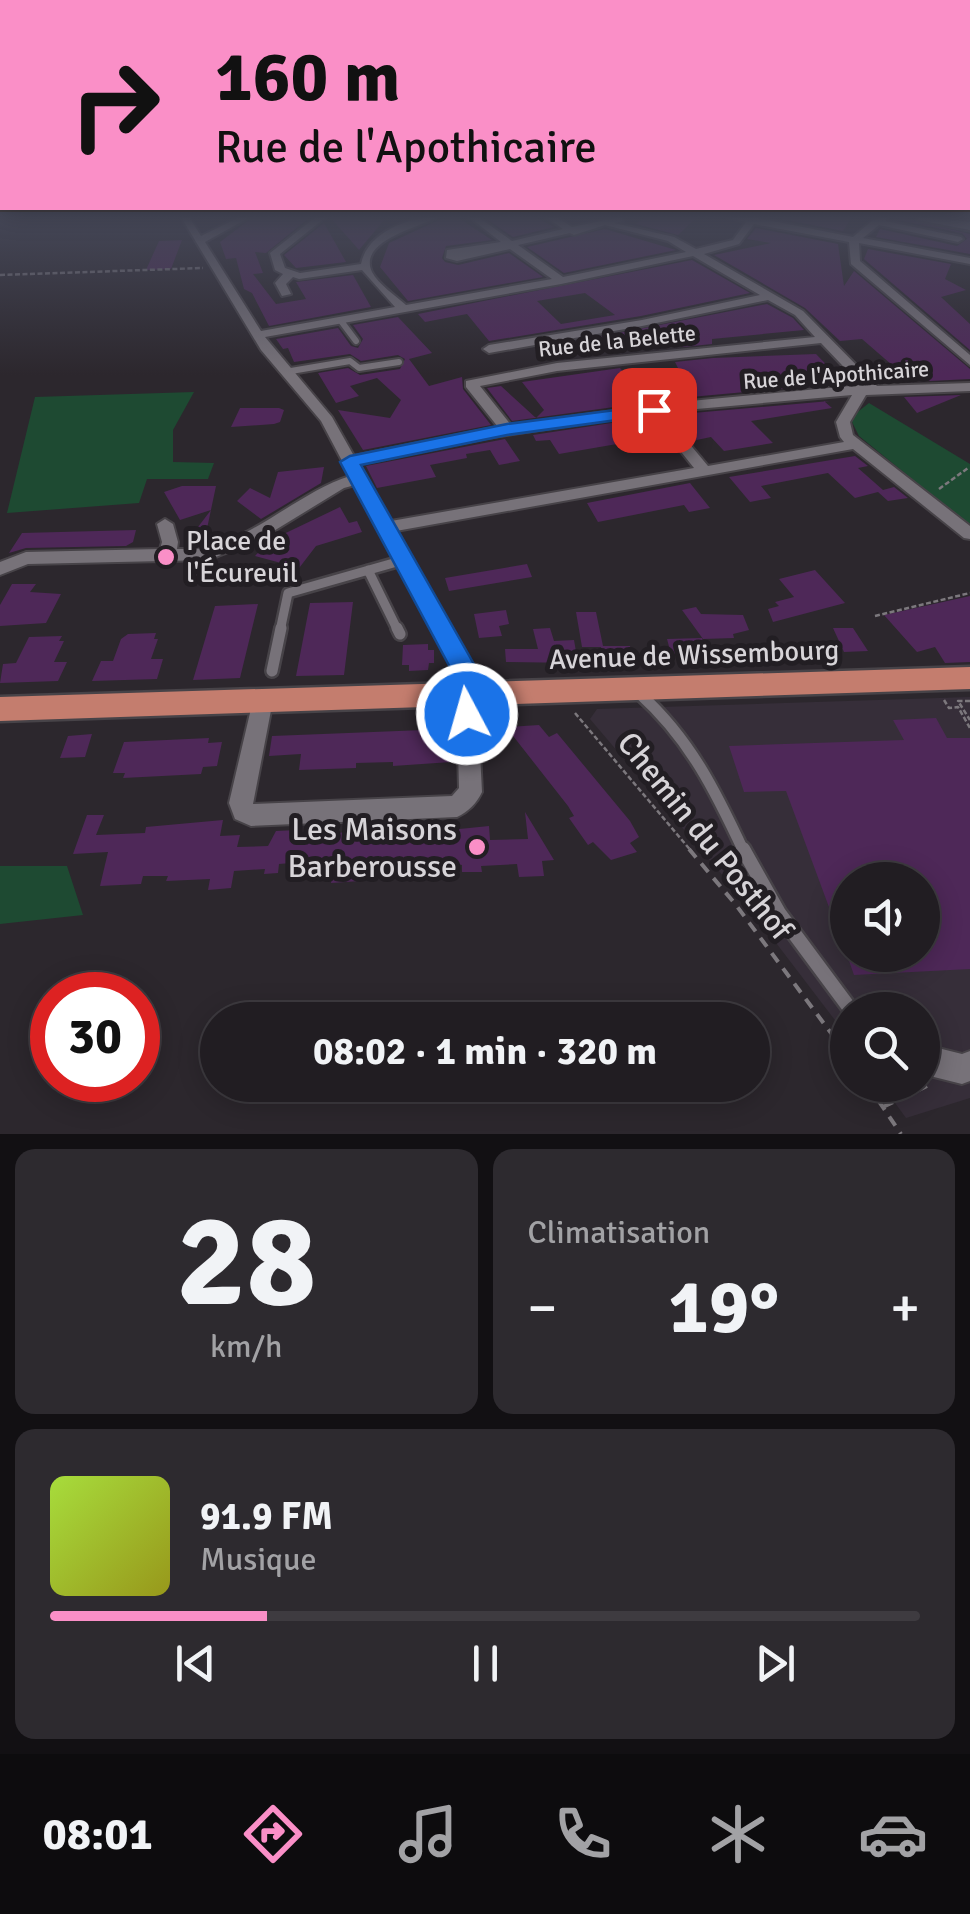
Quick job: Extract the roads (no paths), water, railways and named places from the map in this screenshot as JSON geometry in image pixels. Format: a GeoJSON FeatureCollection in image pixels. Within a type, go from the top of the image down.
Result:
{"type":"FeatureCollection","features":[{"type":"Feature","properties":{"kind":"main road","name":"Avenue de Wissembourg"},"geometry":{"type":"LineString","coordinates":[[0,708],[267,685],[467,695],[970,678]]}},
{"type":"Feature","properties":{"kind":"street"},"geometry":{"type":"LineString","coordinates":[[219,270],[258,335],[327,420],[466,673],[471,792],[457,806],[251,816],[243,811],[241,803],[267,685]]}},
{"type":"Feature","properties":{"kind":"street"},"geometry":{"type":"LineString","coordinates":[[280,270],[290,274],[333,270]]}},
{"type":"Feature","properties":{"kind":"street"},"geometry":{"type":"LineString","coordinates":[[367,270],[402,308]]}},
{"type":"Feature","properties":{"kind":"street"},"geometry":{"type":"LineString","coordinates":[[545,270],[560,281]]}},
{"type":"Feature","properties":{"kind":"street"},"geometry":{"type":"LineString","coordinates":[[258,335],[612,270]]}},
{"type":"Feature","properties":{"kind":"street"},"geometry":{"type":"LineString","coordinates":[[726,270],[799,313],[826,339],[867,389],[842,415],[841,425],[856,444],[970,534]]}},
{"type":"Feature","properties":{"kind":"street"},"geometry":{"type":"LineString","coordinates":[[864,270],[970,362]]}},
{"type":"Feature","properties":{"kind":"street"},"geometry":{"type":"LineString","coordinates":[[286,294],[280,283],[290,274]]}},
{"type":"Feature","properties":{"kind":"street"},"geometry":{"type":"LineString","coordinates":[[489,349],[769,296]]}},
{"type":"Feature","properties":{"kind":"street","name":"Rue de la Belette"},"geometry":{"type":"LineString","coordinates":[[507,430],[471,384],[476,380],[557,366],[826,339]]}},
{"type":"Feature","properties":{"kind":"street","name":"Rue de l'Apothicaire"},"geometry":{"type":"LineString","coordinates":[[350,462],[507,430],[654,410],[867,389],[970,386]]}},
{"type":"Feature","properties":{"kind":"street"},"geometry":{"type":"LineString","coordinates":[[654,410],[704,471]]}},
{"type":"Feature","properties":{"kind":"street"},"geometry":{"type":"LineString","coordinates":[[387,527],[856,444]]}},
{"type":"Feature","properties":{"kind":"street"},"geometry":{"type":"LineString","coordinates":[[0,569],[26,558],[166,556],[218,550],[288,518],[339,485],[358,479]]}},
{"type":"Feature","properties":{"kind":"street"},"geometry":{"type":"LineString","coordinates":[[165,524],[170,542],[166,556]]}},
{"type":"Feature","properties":{"kind":"street"},"geometry":{"type":"LineString","coordinates":[[940,1071],[970,1066]]}},
{"type":"Feature","properties":{"kind":"lane"},"geometry":{"type":"LineString","coordinates":[[341,320],[356,340]]}},
{"type":"Feature","properties":{"kind":"lane"},"geometry":{"type":"LineString","coordinates":[[285,372],[350,361],[360,368],[399,362]]}},
{"type":"Feature","properties":{"kind":"lane"},"geometry":{"type":"LineString","coordinates":[[267,685],[288,592],[404,560]]}},
{"type":"Feature","properties":{"kind":"lane"},"geometry":{"type":"LineString","coordinates":[[368,570],[400,634]]}},
{"type":"Feature","properties":{"kind":"lane"},"geometry":{"type":"LineString","coordinates":[[634,689],[670,720],[702,760],[760,882],[838,992]]}},
{"type":"Feature","properties":{"kind":"place","name":"Place de l'Écureuil"},"geometry":{"type":"Point","coordinates":[166,557]}},
{"type":"Feature","properties":{"kind":"place","name":"Les Maisons Barberousse"},"geometry":{"type":"Point","coordinates":[477,847]}}]}
